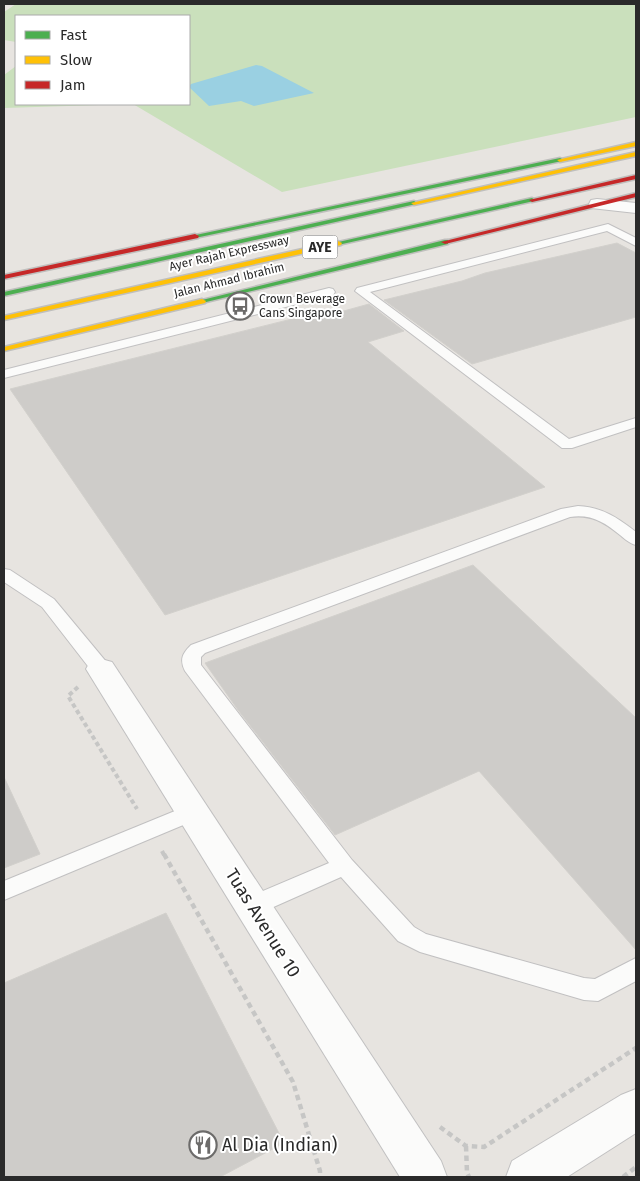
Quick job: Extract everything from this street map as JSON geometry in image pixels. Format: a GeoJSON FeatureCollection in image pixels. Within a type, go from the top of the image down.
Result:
{"type":"FeatureCollection","features":[{"type":"Feature","properties":{"kind":"main road"},"geometry":{"type":"LineString","coordinates":[[4,277],[317,208],[636,144]]}},
{"type":"Feature","properties":{"kind":"main road","name":"Ayer Rajah Expressway"},"geometry":{"type":"LineString","coordinates":[[4,294],[636,154]]}},
{"type":"Feature","properties":{"kind":"main road","name":"Ayer Rajah Expressway"},"geometry":{"type":"LineString","coordinates":[[4,318],[636,177]]}},
{"type":"Feature","properties":{"kind":"main road","name":"Jalan Ahmad Ibrahim"},"geometry":{"type":"LineString","coordinates":[[4,349],[636,195]]}},
{"type":"Feature","properties":{"kind":"street"},"geometry":{"type":"LineString","coordinates":[[597,204],[636,208]]}},
{"type":"Feature","properties":{"kind":"street","name":"Tuas Avenue 10"},"geometry":{"type":"LineString","coordinates":[[101,669],[425,1177]]}},
{"type":"Feature","properties":{"kind":"street"},"geometry":{"type":"LineString","coordinates":[[528,1177],[636,1109]]}},
{"type":"Feature","properties":{"kind":"lane"},"geometry":{"type":"LineString","coordinates":[[636,243],[608,227],[361,291],[567,445],[636,422]]}},
{"type":"Feature","properties":{"kind":"lane"},"geometry":{"type":"LineString","coordinates":[[4,374],[329,292]]}},
{"type":"Feature","properties":{"kind":"lane"},"geometry":{"type":"LineString","coordinates":[[636,540],[599,513],[588,510],[567,512],[198,649],[191,656],[192,666],[344,866],[406,934],[420,942],[584,989],[598,990],[636,969]]}},
{"type":"Feature","properties":{"kind":"lane"},"geometry":{"type":"LineString","coordinates":[[4,574],[48,603],[101,669]]}},
{"type":"Feature","properties":{"kind":"lane"},"geometry":{"type":"LineString","coordinates":[[4,892],[192,812]]}},
{"type":"Feature","properties":{"kind":"lane"},"geometry":{"type":"LineString","coordinates":[[252,906],[344,866]]}},
{"type":"Feature","properties":{"kind":"path"},"geometry":{"type":"LineString","coordinates":[[101,669],[68,696],[150,829],[293,1082],[320,1171],[320,1177]]}},
{"type":"Feature","properties":{"kind":"path"},"geometry":{"type":"LineString","coordinates":[[437,1126],[466,1146],[484,1147],[636,1048]]}},
{"type":"Feature","properties":{"kind":"path"},"geometry":{"type":"LineString","coordinates":[[466,1146],[467,1173],[469,1177]]}},
{"type":"Feature","properties":{"kind":"path"},"geometry":{"type":"LineString","coordinates":[[623,1177],[636,1167]]}},
{"type":"Feature","properties":{"kind":"green space"},"geometry":{"type":"Polygon","coordinates":[[[16,4],[636,4],[636,117],[282,192],[135,105],[190,105],[190,15],[15,15],[15,42],[4,40],[4,12],[16,4]]]}},
{"type":"Feature","properties":{"kind":"green space"},"geometry":{"type":"Polygon","coordinates":[[[15,67],[15,105],[100,105],[4,108],[4,75],[15,67]]]}},
{"type":"Feature","properties":{"kind":"water"},"geometry":{"type":"Polygon","coordinates":[[[256,65],[262,66],[314,93],[254,106],[241,101],[209,106],[190,88],[191,84],[256,65]]]}},
{"type":"Feature","properties":{"kind":"building"},"geometry":{"type":"Polygon","coordinates":[[[617,243],[636,253],[636,317],[472,364],[384,300],[462,281],[485,273],[617,243]]]}},
{"type":"Feature","properties":{"kind":"building"},"geometry":{"type":"Polygon","coordinates":[[[369,304],[404,331],[368,342],[545,487],[165,615],[10,389],[328,310],[333,314],[369,304]]]}},
{"type":"Feature","properties":{"kind":"building"},"geometry":{"type":"Polygon","coordinates":[[[473,565],[636,718],[636,950],[479,771],[335,835],[238,710],[205,663],[473,565]]]}},
{"type":"Feature","properties":{"kind":"building"},"geometry":{"type":"Polygon","coordinates":[[[4,777],[40,854],[4,868],[4,777]]]}},
{"type":"Feature","properties":{"kind":"building"},"geometry":{"type":"Polygon","coordinates":[[[166,913],[284,1143],[220,1177],[4,1177],[4,983],[166,913]]]}},
{"type":"Feature","properties":{"kind":"traffic: fast"},"geometry":{"type":"LineString","coordinates":[[195,236],[560,160]]}},
{"type":"Feature","properties":{"kind":"traffic: fast"},"geometry":{"type":"LineString","coordinates":[[338,243],[532,200]]}},
{"type":"Feature","properties":{"kind":"traffic: fast"},"geometry":{"type":"LineString","coordinates":[[4,294],[414,203]]}},
{"type":"Feature","properties":{"kind":"traffic: fast"},"geometry":{"type":"LineString","coordinates":[[202,301],[445,242]]}},
{"type":"Feature","properties":{"kind":"traffic: slow"},"geometry":{"type":"LineString","coordinates":[[560,160],[636,144]]}},
{"type":"Feature","properties":{"kind":"traffic: slow"},"geometry":{"type":"LineString","coordinates":[[414,203],[636,154]]}},
{"type":"Feature","properties":{"kind":"traffic: slow"},"geometry":{"type":"LineString","coordinates":[[4,318],[338,243]]}},
{"type":"Feature","properties":{"kind":"traffic: slow"},"geometry":{"type":"LineString","coordinates":[[4,349],[202,301]]}},
{"type":"Feature","properties":{"kind":"traffic: jam"},"geometry":{"type":"LineString","coordinates":[[532,200],[636,177]]}},
{"type":"Feature","properties":{"kind":"traffic: jam"},"geometry":{"type":"LineString","coordinates":[[445,242],[636,195]]}},
{"type":"Feature","properties":{"kind":"traffic: jam"},"geometry":{"type":"LineString","coordinates":[[4,277],[195,236]]}},
{"type":"Feature","properties":{"kind":"place","name":"Crown Beverage Cans Singapore"},"geometry":{"type":"Point","coordinates":[240,306]}},
{"type":"Feature","properties":{"kind":"place","name":"Al Dia (Indian)"},"geometry":{"type":"Point","coordinates":[203,1145]}}]}
